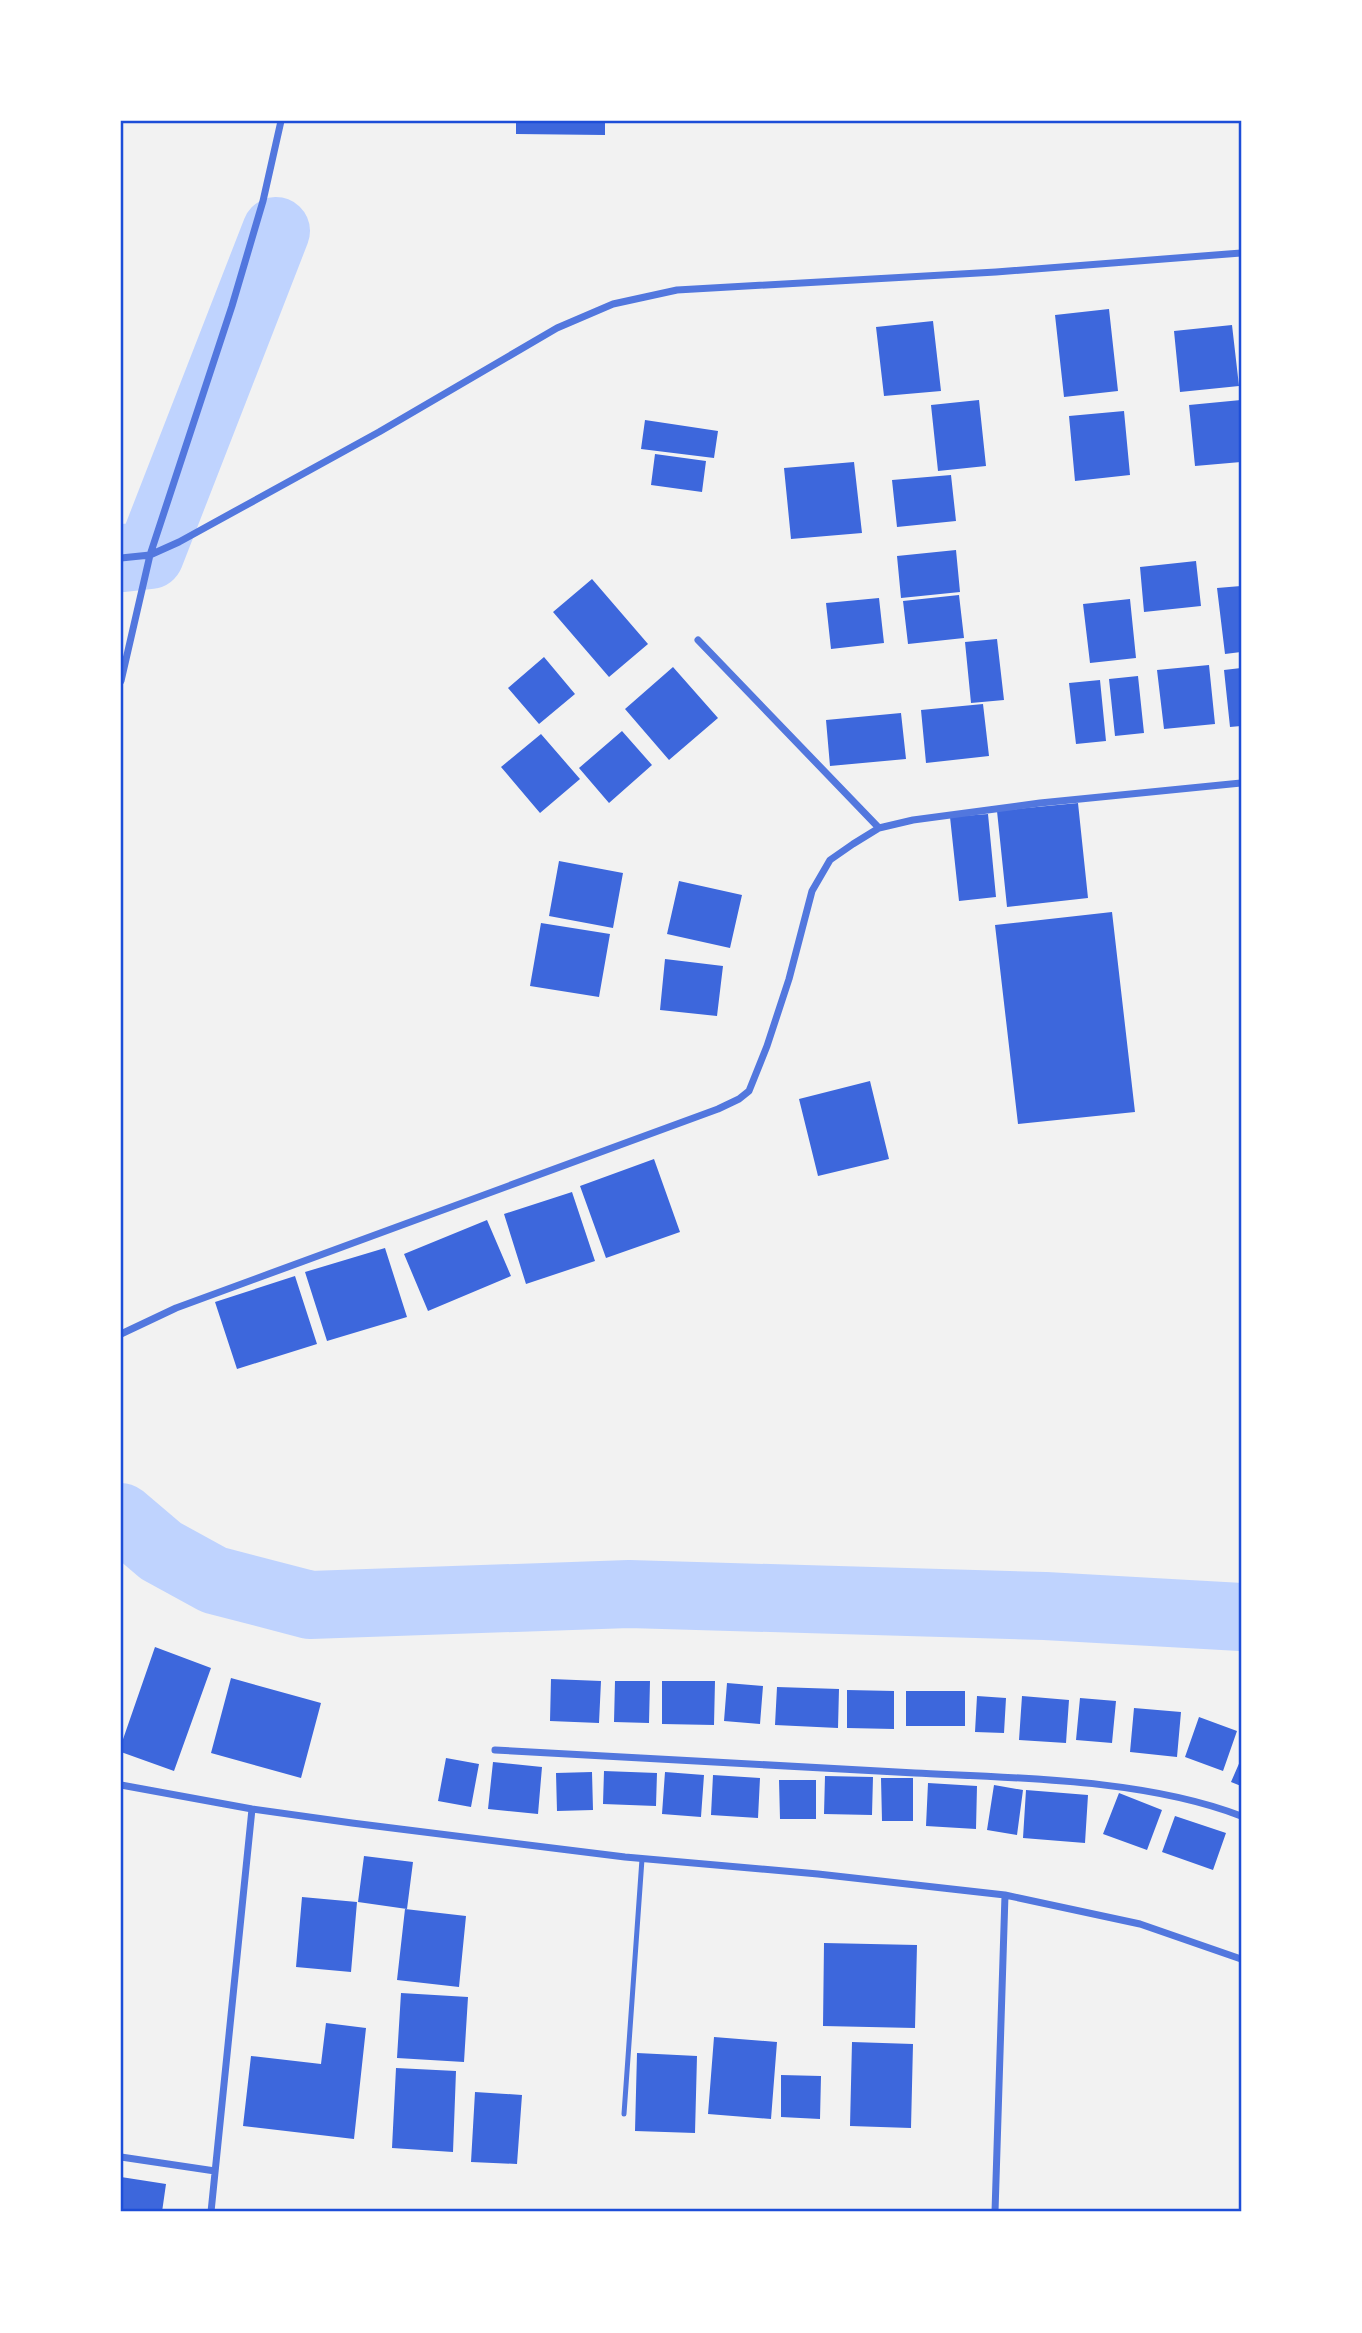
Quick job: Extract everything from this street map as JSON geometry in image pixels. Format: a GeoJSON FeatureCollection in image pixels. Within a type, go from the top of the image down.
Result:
{"type":"FeatureCollection","features":[{"type":"Feature","properties":{"kind":"street"},"geometry":{"type":"LineString","coordinates":[[121,681],[150,555],[232,306],[263,201],[281,121]]}},
{"type":"Feature","properties":{"kind":"street"},"geometry":{"type":"LineString","coordinates":[[121,558],[150,555],[179,542],[253,503],[557,328],[613,304],[677,290],[996,272],[1241,253]]}},
{"type":"Feature","properties":{"kind":"street"},"geometry":{"type":"LineString","coordinates":[[698,640],[879,828]]}},
{"type":"Feature","properties":{"kind":"street"},"geometry":{"type":"LineString","coordinates":[[121,1334],[176,1308],[739,1099],[749,1091],[767,1046],[789,979],[811,891],[830,860],[879,828],[913,820],[1040,803],[1241,783]]}},
{"type":"Feature","properties":{"kind":"street"},"geometry":{"type":"LineString","coordinates":[[495,1750],[1014,1778],[1130,1789],[1181,1799],[1241,1816]]}},
{"type":"Feature","properties":{"kind":"street"},"geometry":{"type":"LineString","coordinates":[[121,1785],[352,1824],[642,1859],[818,1874],[1005,1895],[1140,1924],[1241,1959]]}},
{"type":"Feature","properties":{"kind":"street"},"geometry":{"type":"LineString","coordinates":[[211,2212],[253,1809]]}},
{"type":"Feature","properties":{"kind":"street"},"geometry":{"type":"LineString","coordinates":[[995,2212],[1005,1895]]}},
{"type":"Feature","properties":{"kind":"street"},"geometry":{"type":"LineString","coordinates":[[121,2157],[215,2171]]}},
{"type":"Feature","properties":{"kind":"lane"},"geometry":{"type":"LineString","coordinates":[[624,2114],[642,1859]]}},
{"type":"Feature","properties":{"kind":"building"},"geometry":{"type":"Polygon","coordinates":[[[516,121],[605,121],[605,135],[516,134],[516,121]]]}},
{"type":"Feature","properties":{"kind":"building"},"geometry":{"type":"Polygon","coordinates":[[[1109,309],[1118,391],[1064,397],[1055,315],[1109,309]]]}},
{"type":"Feature","properties":{"kind":"building"},"geometry":{"type":"Polygon","coordinates":[[[933,321],[941,391],[884,396],[876,327],[933,321]]]}},
{"type":"Feature","properties":{"kind":"building"},"geometry":{"type":"Polygon","coordinates":[[[1232,325],[1239,386],[1180,392],[1174,331],[1232,325]]]}},
{"type":"Feature","properties":{"kind":"building"},"geometry":{"type":"Polygon","coordinates":[[[979,400],[986,466],[938,471],[931,405],[979,400]]]}},
{"type":"Feature","properties":{"kind":"building"},"geometry":{"type":"Polygon","coordinates":[[[1241,400],[1241,462],[1195,466],[1189,405],[1241,400]]]}},
{"type":"Feature","properties":{"kind":"building"},"geometry":{"type":"Polygon","coordinates":[[[1124,411],[1130,475],[1075,481],[1069,416],[1124,411]]]}},
{"type":"Feature","properties":{"kind":"building"},"geometry":{"type":"Polygon","coordinates":[[[645,420],[718,431],[714,458],[641,449],[645,420]]]}},
{"type":"Feature","properties":{"kind":"building"},"geometry":{"type":"Polygon","coordinates":[[[655,454],[706,461],[702,492],[651,485],[655,454]]]}},
{"type":"Feature","properties":{"kind":"building"},"geometry":{"type":"Polygon","coordinates":[[[854,462],[862,533],[791,539],[784,468],[854,462]]]}},
{"type":"Feature","properties":{"kind":"building"},"geometry":{"type":"Polygon","coordinates":[[[951,475],[956,521],[897,527],[892,480],[951,475]]]}},
{"type":"Feature","properties":{"kind":"building"},"geometry":{"type":"Polygon","coordinates":[[[956,550],[960,592],[901,598],[897,556],[956,550]]]}},
{"type":"Feature","properties":{"kind":"building"},"geometry":{"type":"Polygon","coordinates":[[[1196,561],[1201,606],[1144,612],[1140,567],[1196,561]]]}},
{"type":"Feature","properties":{"kind":"building"},"geometry":{"type":"Polygon","coordinates":[[[592,579],[648,644],[609,677],[553,612],[592,579]]]}},
{"type":"Feature","properties":{"kind":"building"},"geometry":{"type":"Polygon","coordinates":[[[1241,586],[1241,652],[1225,654],[1217,588],[1241,586]]]}},
{"type":"Feature","properties":{"kind":"building"},"geometry":{"type":"Polygon","coordinates":[[[959,595],[964,638],[908,644],[903,601],[959,595]]]}},
{"type":"Feature","properties":{"kind":"building"},"geometry":{"type":"Polygon","coordinates":[[[879,598],[884,643],[831,649],[826,603],[879,598]]]}},
{"type":"Feature","properties":{"kind":"building"},"geometry":{"type":"Polygon","coordinates":[[[1130,599],[1136,658],[1090,663],[1083,604],[1130,599]]]}},
{"type":"Feature","properties":{"kind":"building"},"geometry":{"type":"Polygon","coordinates":[[[997,639],[1004,700],[971,703],[965,642],[997,639]]]}},
{"type":"Feature","properties":{"kind":"building"},"geometry":{"type":"Polygon","coordinates":[[[544,657],[575,694],[539,724],[508,688],[544,657]]]}},
{"type":"Feature","properties":{"kind":"building"},"geometry":{"type":"Polygon","coordinates":[[[1209,665],[1215,724],[1164,729],[1157,670],[1209,665]]]}},
{"type":"Feature","properties":{"kind":"building"},"geometry":{"type":"Polygon","coordinates":[[[673,667],[718,718],[669,760],[625,709],[673,667]]]}},
{"type":"Feature","properties":{"kind":"building"},"geometry":{"type":"Polygon","coordinates":[[[1241,668],[1241,726],[1230,727],[1224,670],[1241,668]]]}},
{"type":"Feature","properties":{"kind":"building"},"geometry":{"type":"Polygon","coordinates":[[[1138,676],[1144,733],[1115,736],[1109,679],[1138,676]]]}},
{"type":"Feature","properties":{"kind":"building"},"geometry":{"type":"Polygon","coordinates":[[[1100,680],[1106,741],[1076,744],[1069,683],[1100,680]]]}},
{"type":"Feature","properties":{"kind":"building"},"geometry":{"type":"Polygon","coordinates":[[[983,704],[989,756],[926,763],[921,710],[983,704]]]}},
{"type":"Feature","properties":{"kind":"building"},"geometry":{"type":"Polygon","coordinates":[[[901,713],[906,759],[830,766],[826,720],[901,713]]]}},
{"type":"Feature","properties":{"kind":"building"},"geometry":{"type":"Polygon","coordinates":[[[622,731],[652,765],[609,803],[579,768],[622,731]]]}},
{"type":"Feature","properties":{"kind":"building"},"geometry":{"type":"Polygon","coordinates":[[[541,734],[580,779],[540,813],[501,767],[541,734]]]}},
{"type":"Feature","properties":{"kind":"building"},"geometry":{"type":"Polygon","coordinates":[[[1078,803],[1088,898],[1007,907],[997,811],[1078,803]]]}},
{"type":"Feature","properties":{"kind":"building"},"geometry":{"type":"Polygon","coordinates":[[[988,814],[996,897],[959,901],[950,817],[988,814]]]}},
{"type":"Feature","properties":{"kind":"building"},"geometry":{"type":"Polygon","coordinates":[[[559,861],[623,873],[613,928],[549,916],[559,861]]]}},
{"type":"Feature","properties":{"kind":"building"},"geometry":{"type":"Polygon","coordinates":[[[679,881],[742,895],[730,948],[667,934],[679,881]]]}},
{"type":"Feature","properties":{"kind":"building"},"geometry":{"type":"Polygon","coordinates":[[[1112,912],[1135,1112],[1018,1124],[995,925],[1112,912]]]}},
{"type":"Feature","properties":{"kind":"building"},"geometry":{"type":"Polygon","coordinates":[[[541,923],[610,934],[599,997],[530,986],[541,923]]]}},
{"type":"Feature","properties":{"kind":"building"},"geometry":{"type":"Polygon","coordinates":[[[665,959],[723,966],[717,1016],[660,1010],[665,959]]]}},
{"type":"Feature","properties":{"kind":"building"},"geometry":{"type":"Polygon","coordinates":[[[870,1081],[889,1159],[818,1176],[799,1099],[870,1081]]]}},
{"type":"Feature","properties":{"kind":"building"},"geometry":{"type":"Polygon","coordinates":[[[654,1159],[680,1232],[606,1258],[580,1186],[654,1159]]]}},
{"type":"Feature","properties":{"kind":"building"},"geometry":{"type":"Polygon","coordinates":[[[572,1192],[595,1261],[526,1284],[504,1214],[572,1192]]]}},
{"type":"Feature","properties":{"kind":"building"},"geometry":{"type":"Polygon","coordinates":[[[487,1220],[511,1276],[428,1311],[404,1254],[487,1220]]]}},
{"type":"Feature","properties":{"kind":"building"},"geometry":{"type":"Polygon","coordinates":[[[385,1248],[407,1317],[327,1341],[305,1272],[385,1248]]]}},
{"type":"Feature","properties":{"kind":"building"},"geometry":{"type":"Polygon","coordinates":[[[295,1276],[317,1344],[237,1369],[215,1302],[295,1276]]]}},
{"type":"Feature","properties":{"kind":"building"},"geometry":{"type":"Polygon","coordinates":[[[155,1647],[211,1668],[174,1771],[121,1752],[121,1745],[155,1647]]]}},
{"type":"Feature","properties":{"kind":"building"},"geometry":{"type":"Polygon","coordinates":[[[231,1678],[321,1703],[301,1778],[211,1753],[231,1678]]]}},
{"type":"Feature","properties":{"kind":"building"},"geometry":{"type":"Polygon","coordinates":[[[551,1679],[601,1681],[599,1723],[550,1721],[551,1679]]]}},
{"type":"Feature","properties":{"kind":"building"},"geometry":{"type":"Polygon","coordinates":[[[615,1681],[650,1681],[649,1723],[614,1722],[615,1681]]]}},
{"type":"Feature","properties":{"kind":"building"},"geometry":{"type":"Polygon","coordinates":[[[662,1681],[715,1681],[714,1725],[662,1724],[662,1681]]]}},
{"type":"Feature","properties":{"kind":"building"},"geometry":{"type":"Polygon","coordinates":[[[727,1683],[763,1686],[760,1724],[724,1721],[727,1683]]]}},
{"type":"Feature","properties":{"kind":"building"},"geometry":{"type":"Polygon","coordinates":[[[777,1687],[839,1689],[838,1728],[775,1725],[777,1687]]]}},
{"type":"Feature","properties":{"kind":"building"},"geometry":{"type":"Polygon","coordinates":[[[847,1690],[894,1691],[894,1729],[847,1728],[847,1690]]]}},
{"type":"Feature","properties":{"kind":"building"},"geometry":{"type":"Polygon","coordinates":[[[906,1691],[965,1691],[965,1726],[906,1726],[906,1691]]]}},
{"type":"Feature","properties":{"kind":"building"},"geometry":{"type":"Polygon","coordinates":[[[977,1696],[1006,1698],[1004,1733],[975,1732],[977,1696]]]}},
{"type":"Feature","properties":{"kind":"building"},"geometry":{"type":"Polygon","coordinates":[[[1022,1696],[1069,1700],[1066,1743],[1019,1740],[1022,1696]]]}},
{"type":"Feature","properties":{"kind":"building"},"geometry":{"type":"Polygon","coordinates":[[[1080,1698],[1116,1701],[1112,1743],[1076,1740],[1080,1698]]]}},
{"type":"Feature","properties":{"kind":"building"},"geometry":{"type":"Polygon","coordinates":[[[1134,1708],[1181,1712],[1177,1757],[1130,1752],[1134,1708]]]}},
{"type":"Feature","properties":{"kind":"building"},"geometry":{"type":"Polygon","coordinates":[[[1199,1717],[1237,1731],[1223,1771],[1185,1757],[1199,1717]]]}},
{"type":"Feature","properties":{"kind":"building"},"geometry":{"type":"Polygon","coordinates":[[[446,1758],[479,1764],[471,1807],[438,1801],[446,1758]]]}},
{"type":"Feature","properties":{"kind":"building"},"geometry":{"type":"Polygon","coordinates":[[[1241,1759],[1241,1786],[1231,1782],[1241,1759]]]}},
{"type":"Feature","properties":{"kind":"building"},"geometry":{"type":"Polygon","coordinates":[[[493,1762],[542,1767],[538,1814],[488,1809],[493,1762]]]}},
{"type":"Feature","properties":{"kind":"building"},"geometry":{"type":"Polygon","coordinates":[[[604,1771],[657,1773],[656,1806],[603,1804],[604,1771]]]}},
{"type":"Feature","properties":{"kind":"building"},"geometry":{"type":"Polygon","coordinates":[[[592,1772],[593,1810],[557,1811],[556,1773],[592,1772]]]}},
{"type":"Feature","properties":{"kind":"building"},"geometry":{"type":"Polygon","coordinates":[[[665,1772],[704,1775],[701,1817],[662,1814],[665,1772]]]}},
{"type":"Feature","properties":{"kind":"building"},"geometry":{"type":"Polygon","coordinates":[[[713,1775],[760,1778],[758,1818],[711,1815],[713,1775]]]}},
{"type":"Feature","properties":{"kind":"building"},"geometry":{"type":"Polygon","coordinates":[[[825,1776],[873,1777],[872,1815],[824,1814],[825,1776]]]}},
{"type":"Feature","properties":{"kind":"building"},"geometry":{"type":"Polygon","coordinates":[[[881,1778],[913,1778],[913,1821],[882,1821],[881,1778]]]}},
{"type":"Feature","properties":{"kind":"building"},"geometry":{"type":"Polygon","coordinates":[[[779,1780],[816,1780],[816,1819],[780,1819],[779,1780]]]}},
{"type":"Feature","properties":{"kind":"building"},"geometry":{"type":"Polygon","coordinates":[[[928,1783],[977,1786],[976,1829],[926,1826],[928,1783]]]}},
{"type":"Feature","properties":{"kind":"building"},"geometry":{"type":"Polygon","coordinates":[[[994,1785],[1023,1790],[1017,1835],[987,1830],[994,1785]]]}},
{"type":"Feature","properties":{"kind":"building"},"geometry":{"type":"Polygon","coordinates":[[[1026,1790],[1088,1795],[1085,1843],[1023,1838],[1026,1790]]]}},
{"type":"Feature","properties":{"kind":"building"},"geometry":{"type":"Polygon","coordinates":[[[1119,1793],[1162,1810],[1147,1850],[1103,1834],[1119,1793]]]}},
{"type":"Feature","properties":{"kind":"building"},"geometry":{"type":"Polygon","coordinates":[[[1175,1816],[1226,1833],[1213,1870],[1162,1852],[1175,1816]]]}},
{"type":"Feature","properties":{"kind":"building"},"geometry":{"type":"Polygon","coordinates":[[[364,1856],[413,1862],[407,1909],[358,1902],[364,1856]]]}},
{"type":"Feature","properties":{"kind":"building"},"geometry":{"type":"Polygon","coordinates":[[[302,1897],[357,1902],[351,1972],[296,1967],[302,1897]]]}},
{"type":"Feature","properties":{"kind":"building"},"geometry":{"type":"Polygon","coordinates":[[[405,1909],[466,1916],[459,1987],[397,1980],[405,1909]]]}},
{"type":"Feature","properties":{"kind":"building"},"geometry":{"type":"Polygon","coordinates":[[[824,1943],[917,1945],[915,2028],[823,2026],[824,1943]]]}},
{"type":"Feature","properties":{"kind":"building"},"geometry":{"type":"Polygon","coordinates":[[[401,1993],[468,1997],[464,2062],[397,2058],[401,1993]]]}},
{"type":"Feature","properties":{"kind":"building"},"geometry":{"type":"Polygon","coordinates":[[[326,2023],[366,2028],[354,2139],[243,2126],[251,2056],[321,2064],[326,2023]]]}},
{"type":"Feature","properties":{"kind":"building"},"geometry":{"type":"Polygon","coordinates":[[[714,2037],[777,2042],[771,2119],[708,2114],[714,2037]]]}},
{"type":"Feature","properties":{"kind":"building"},"geometry":{"type":"Polygon","coordinates":[[[852,2042],[913,2044],[911,2128],[850,2126],[852,2042]]]}},
{"type":"Feature","properties":{"kind":"building"},"geometry":{"type":"Polygon","coordinates":[[[637,2053],[697,2056],[695,2133],[635,2131],[637,2053]]]}},
{"type":"Feature","properties":{"kind":"building"},"geometry":{"type":"Polygon","coordinates":[[[396,2068],[456,2071],[453,2152],[392,2148],[396,2068]]]}},
{"type":"Feature","properties":{"kind":"building"},"geometry":{"type":"Polygon","coordinates":[[[781,2075],[821,2076],[820,2119],[781,2117],[781,2075]]]}},
{"type":"Feature","properties":{"kind":"building"},"geometry":{"type":"Polygon","coordinates":[[[475,2092],[522,2095],[517,2164],[471,2162],[475,2092]]]}},
{"type":"Feature","properties":{"kind":"building"},"geometry":{"type":"Polygon","coordinates":[[[121,2177],[166,2184],[162,2212],[121,2212],[121,2177]]]}},
{"type":"Feature","properties":{"kind":"waterway"},"geometry":{"type":"LineString","coordinates":[[123,558],[150,555],[276,231]]}},
{"type":"Feature","properties":{"kind":"waterway"},"geometry":{"type":"LineString","coordinates":[[121,1517],[161,1551],[214,1580],[310,1605],[629,1594],[1045,1606],[1241,1617]]}}]}
